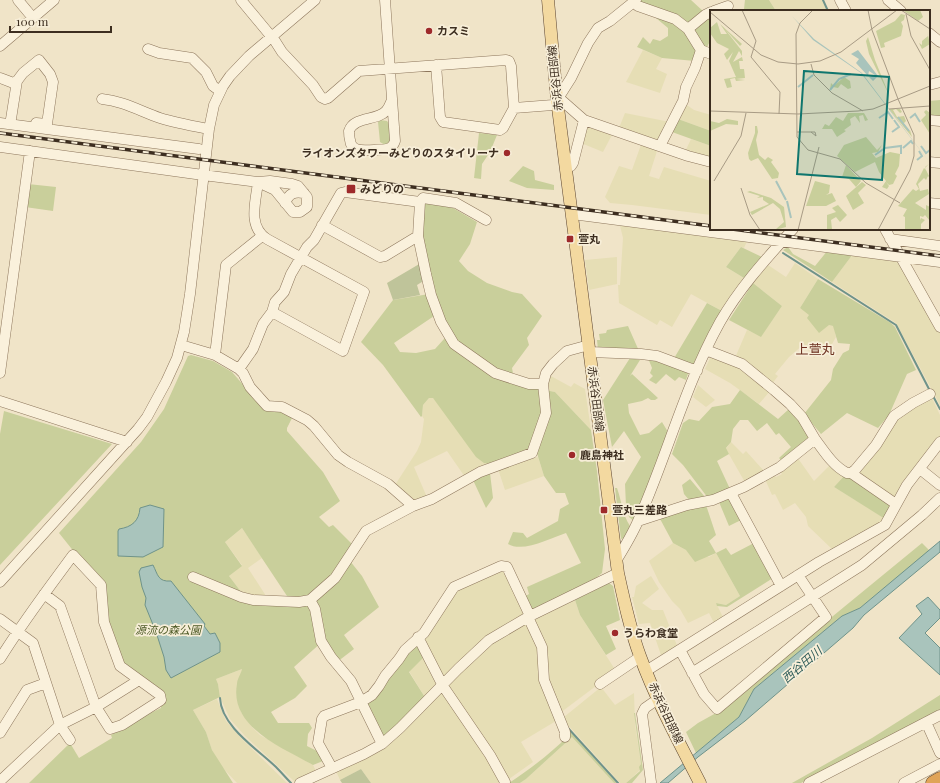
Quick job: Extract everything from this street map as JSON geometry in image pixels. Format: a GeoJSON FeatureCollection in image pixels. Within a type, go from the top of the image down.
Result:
{"type":"FeatureCollection","features":[{"type":"Feature","properties":{"kind":"highway"},"geometry":{"type":"LineString","coordinates":[[933,783],[940,779]]}},
{"type":"Feature","properties":{"kind":"main road","name":"赤浜谷田部線"},"geometry":{"type":"LineString","coordinates":[[548,0],[566,167],[617,567],[628,617],[640,657],[658,699],[698,778]]}},
{"type":"Feature","properties":{"kind":"street"},"geometry":{"type":"LineString","coordinates":[[18,0],[33,18]]}},
{"type":"Feature","properties":{"kind":"street"},"geometry":{"type":"LineString","coordinates":[[0,46],[54,0]]}},
{"type":"Feature","properties":{"kind":"street"},"geometry":{"type":"LineString","coordinates":[[241,0],[272,37],[282,52],[310,82],[321,97],[325,99],[359,71],[389,69],[436,65],[506,60],[509,61],[511,66],[514,108],[503,128],[500,130],[443,122],[440,118],[436,65]]}},
{"type":"Feature","properties":{"kind":"street"},"geometry":{"type":"LineString","coordinates":[[0,582],[127,442],[147,417],[162,391],[181,345],[189,300],[203,175],[209,129],[214,105],[220,91],[240,64],[315,0]]}},
{"type":"Feature","properties":{"kind":"street"},"geometry":{"type":"LineString","coordinates":[[384,0],[389,69],[392,100],[395,141],[394,145],[390,148],[369,150],[355,149],[350,144],[349,139],[353,124],[382,115],[387,111],[392,100]]}},
{"type":"Feature","properties":{"kind":"street"},"geometry":{"type":"LineString","coordinates":[[840,0],[845,10]]}},
{"type":"Feature","properties":{"kind":"street"},"geometry":{"type":"LineString","coordinates":[[888,0],[900,10]]}},
{"type":"Feature","properties":{"kind":"street"},"geometry":{"type":"LineString","coordinates":[[514,108],[553,105],[578,66],[588,43],[598,28],[635,2],[638,6],[675,19],[688,29],[701,50],[710,54]]}},
{"type":"Feature","properties":{"kind":"street"},"geometry":{"type":"LineString","coordinates":[[717,10],[728,6]]}},
{"type":"Feature","properties":{"kind":"street"},"geometry":{"type":"LineString","coordinates":[[688,29],[710,12]]}},
{"type":"Feature","properties":{"kind":"street"},"geometry":{"type":"LineString","coordinates":[[930,34],[940,42]]}},
{"type":"Feature","properties":{"kind":"street"},"geometry":{"type":"LineString","coordinates":[[148,49],[159,53],[192,58],[206,72],[213,86],[220,91]]}},
{"type":"Feature","properties":{"kind":"street"},"geometry":{"type":"LineString","coordinates":[[660,146],[682,101],[701,50]]}},
{"type":"Feature","properties":{"kind":"street"},"geometry":{"type":"LineString","coordinates":[[0,117],[11,119],[47,124],[53,82],[50,74],[39,60],[21,76],[16,84],[11,119]]}},
{"type":"Feature","properties":{"kind":"street"},"geometry":{"type":"LineString","coordinates":[[0,78],[16,84]]}},
{"type":"Feature","properties":{"kind":"street"},"geometry":{"type":"LineString","coordinates":[[930,85],[940,82]]}},
{"type":"Feature","properties":{"kind":"street"},"geometry":{"type":"LineString","coordinates":[[102,99],[129,104],[166,120],[209,129]]}},
{"type":"Feature","properties":{"kind":"street"},"geometry":{"type":"LineString","coordinates":[[558,99],[584,120],[688,156],[710,162]]}},
{"type":"Feature","properties":{"kind":"street"},"geometry":{"type":"LineString","coordinates":[[382,115],[394,124]]}},
{"type":"Feature","properties":{"kind":"street"},"geometry":{"type":"LineString","coordinates":[[566,167],[571,166],[573,163],[584,120]]}},
{"type":"Feature","properties":{"kind":"street"},"geometry":{"type":"LineString","coordinates":[[930,120],[940,121]]}},
{"type":"Feature","properties":{"kind":"street"},"geometry":{"type":"LineString","coordinates":[[0,123],[199,149]]}},
{"type":"Feature","properties":{"kind":"street"},"geometry":{"type":"LineString","coordinates":[[0,147],[258,182],[270,181],[292,184],[298,186],[304,193],[307,197],[308,204],[304,210],[300,212],[292,212],[275,190],[258,182]]}},
{"type":"Feature","properties":{"kind":"street"},"geometry":{"type":"LineString","coordinates":[[0,374],[30,151]]}},
{"type":"Feature","properties":{"kind":"street"},"geometry":{"type":"LineString","coordinates":[[930,162],[940,163]]}},
{"type":"Feature","properties":{"kind":"street"},"geometry":{"type":"LineString","coordinates":[[258,182],[254,219],[256,228],[262,236],[364,292],[343,351],[272,312]]}},
{"type":"Feature","properties":{"kind":"street"},"geometry":{"type":"LineString","coordinates":[[285,203],[289,196],[293,193],[298,191],[304,193]]}},
{"type":"Feature","properties":{"kind":"street"},"geometry":{"type":"LineString","coordinates":[[239,369],[253,349],[263,324],[272,312],[276,302],[284,292],[290,274],[307,247],[314,240],[339,195],[343,192],[420,202]]}},
{"type":"Feature","properties":{"kind":"street"},"geometry":{"type":"LineString","coordinates":[[486,220],[456,203],[423,198],[420,202],[418,236],[420,251],[431,295],[441,322],[454,344],[495,373],[529,384],[543,384]]}},
{"type":"Feature","properties":{"kind":"street"},"geometry":{"type":"LineString","coordinates":[[930,203],[940,204]]}},
{"type":"Feature","properties":{"kind":"street"},"geometry":{"type":"LineString","coordinates":[[572,214],[940,262]]}},
{"type":"Feature","properties":{"kind":"street"},"geometry":{"type":"LineString","coordinates":[[322,225],[380,257],[418,236]]}},
{"type":"Feature","properties":{"kind":"street"},"geometry":{"type":"LineString","coordinates":[[300,783],[364,754],[382,744],[489,640],[617,567],[638,521],[697,371],[720,322],[759,266],[792,230]]}},
{"type":"Feature","properties":{"kind":"street"},"geometry":{"type":"LineString","coordinates":[[886,230],[940,327]]}},
{"type":"Feature","properties":{"kind":"street"},"geometry":{"type":"LineString","coordinates":[[215,355],[226,265],[262,236]]}},
{"type":"Feature","properties":{"kind":"street"},"geometry":{"type":"LineString","coordinates":[[890,239],[940,246]]}},
{"type":"Feature","properties":{"kind":"street"},"geometry":{"type":"LineString","coordinates":[[181,345],[215,355],[239,369],[250,387],[267,406],[282,407],[307,420],[314,426],[338,455],[388,484],[413,506]]}},
{"type":"Feature","properties":{"kind":"street"},"geometry":{"type":"LineString","coordinates":[[193,577],[241,598],[300,602],[310,600],[336,578],[366,531],[413,506],[432,499],[463,481],[494,466],[532,453],[546,413],[543,384],[549,368],[567,350],[589,349],[657,356],[697,371]]}},
{"type":"Feature","properties":{"kind":"street"},"geometry":{"type":"LineString","coordinates":[[706,350],[742,364],[790,404],[802,417],[815,439],[833,462],[844,472],[851,473],[896,504]]}},
{"type":"Feature","properties":{"kind":"street"},"geometry":{"type":"LineString","coordinates":[[851,473],[876,445],[894,416],[930,394]]}},
{"type":"Feature","properties":{"kind":"street"},"geometry":{"type":"LineString","coordinates":[[0,401],[127,442]]}},
{"type":"Feature","properties":{"kind":"street"},"geometry":{"type":"LineString","coordinates":[[638,521],[687,504],[713,500],[731,493],[780,467],[815,439]]}},
{"type":"Feature","properties":{"kind":"street"},"geometry":{"type":"LineString","coordinates":[[646,671],[798,575],[885,526],[907,485],[940,442]]}},
{"type":"Feature","properties":{"kind":"street"},"geometry":{"type":"LineString","coordinates":[[920,469],[940,485]]}},
{"type":"Feature","properties":{"kind":"street"},"geometry":{"type":"LineString","coordinates":[[731,493],[781,586]]}},
{"type":"Feature","properties":{"kind":"street"},"geometry":{"type":"LineString","coordinates":[[692,673],[862,565],[940,498]]}},
{"type":"Feature","properties":{"kind":"street"},"geometry":{"type":"LineString","coordinates":[[0,659],[17,631],[44,594],[73,555],[101,585],[104,622],[120,666],[160,695],[161,700],[122,725],[110,729],[96,707],[60,606],[44,594]]}},
{"type":"Feature","properties":{"kind":"street"},"geometry":{"type":"LineString","coordinates":[[332,768],[318,743],[322,719],[324,716],[361,702],[372,695],[384,676],[405,650],[426,629],[454,587],[501,566],[507,567],[542,647],[544,680],[565,732],[565,737]]}},
{"type":"Feature","properties":{"kind":"street"},"geometry":{"type":"LineString","coordinates":[[680,650],[704,694],[716,709],[826,617],[798,575]]}},
{"type":"Feature","properties":{"kind":"street"},"geometry":{"type":"LineString","coordinates":[[310,600],[315,609],[321,641],[331,657],[351,681],[382,744]]}},
{"type":"Feature","properties":{"kind":"street"},"geometry":{"type":"LineString","coordinates":[[0,619],[33,643],[60,725],[70,740]]}},
{"type":"Feature","properties":{"kind":"street"},"geometry":{"type":"LineString","coordinates":[[418,638],[443,686],[490,755],[505,782]]}},
{"type":"Feature","properties":{"kind":"street"},"geometry":{"type":"LineString","coordinates":[[600,684],[640,657]]}},
{"type":"Feature","properties":{"kind":"street"},"geometry":{"type":"LineString","coordinates":[[2,776],[60,725],[96,707],[139,680]]}},
{"type":"Feature","properties":{"kind":"street"},"geometry":{"type":"LineString","coordinates":[[0,733],[27,690],[46,683]]}},
{"type":"Feature","properties":{"kind":"street"},"geometry":{"type":"LineString","coordinates":[[652,782],[642,714],[645,708],[658,699]]}},
{"type":"Feature","properties":{"kind":"street"},"geometry":{"type":"LineString","coordinates":[[809,783],[940,715]]}},
{"type":"Feature","properties":{"kind":"street"},"geometry":{"type":"LineString","coordinates":[[926,722],[940,753]]}},
{"type":"Feature","properties":{"kind":"street"},"geometry":{"type":"LineString","coordinates":[[904,783],[940,764]]}},
{"type":"Feature","properties":{"kind":"shaded area"},"geometry":{"type":"Polygon","coordinates":[[[769,0],[822,0],[827,10],[775,10],[769,0]]]}},
{"type":"Feature","properties":{"kind":"shaded area"},"geometry":{"type":"Polygon","coordinates":[[[643,50],[662,58],[656,69],[667,74],[660,93],[626,82],[643,50]]]}},
{"type":"Feature","properties":{"kind":"shaded area"},"geometry":{"type":"Polygon","coordinates":[[[684,103],[694,110],[710,115],[710,131],[678,119],[684,103]]]}},
{"type":"Feature","properties":{"kind":"shaded area"},"geometry":{"type":"Polygon","coordinates":[[[625,113],[670,122],[659,142],[619,128],[625,113]]]}},
{"type":"Feature","properties":{"kind":"shaded area"},"geometry":{"type":"Polygon","coordinates":[[[586,125],[613,133],[603,152],[581,143],[586,125]]]}},
{"type":"Feature","properties":{"kind":"shaded area"},"geometry":{"type":"Polygon","coordinates":[[[691,139],[710,146],[710,159],[685,152],[691,139]]]}},
{"type":"Feature","properties":{"kind":"shaded area"},"geometry":{"type":"Polygon","coordinates":[[[642,142],[658,148],[649,176],[659,179],[664,167],[710,181],[710,215],[610,203],[605,197],[619,166],[632,170],[642,142]]]}},
{"type":"Feature","properties":{"kind":"shaded area"},"geometry":{"type":"Polygon","coordinates":[[[619,222],[748,239],[744,248],[741,247],[726,267],[744,278],[722,311],[691,294],[672,327],[660,320],[657,325],[619,303],[618,285],[620,285],[623,238],[619,222]]]}},
{"type":"Feature","properties":{"kind":"shaded area"},"geometry":{"type":"Polygon","coordinates":[[[853,254],[899,261],[935,326],[940,332],[940,405],[896,323],[832,282],[853,254]]]}},
{"type":"Feature","properties":{"kind":"shaded area"},"geometry":{"type":"Polygon","coordinates":[[[617,257],[617,284],[589,290],[585,260],[617,257]]]}},
{"type":"Feature","properties":{"kind":"shaded area"},"geometry":{"type":"Polygon","coordinates":[[[795,263],[818,279],[800,308],[829,325],[834,326],[836,337],[832,344],[814,358],[804,344],[789,357],[775,374],[778,376],[772,384],[735,358],[747,330],[761,336],[782,306],[753,283],[768,265],[786,277],[795,263]]]}},
{"type":"Feature","properties":{"kind":"shaded area"},"geometry":{"type":"Polygon","coordinates":[[[711,356],[733,362],[770,391],[759,404],[730,383],[705,369],[711,356]]]}},
{"type":"Feature","properties":{"kind":"shaded area"},"geometry":{"type":"Polygon","coordinates":[[[549,375],[571,387],[574,383],[585,389],[591,430],[555,392],[546,390],[549,375]]]}},
{"type":"Feature","properties":{"kind":"shaded area"},"geometry":{"type":"Polygon","coordinates":[[[698,385],[715,400],[706,407],[693,397],[698,385]]]}},
{"type":"Feature","properties":{"kind":"shaded area"},"geometry":{"type":"Polygon","coordinates":[[[931,396],[940,415],[940,438],[896,501],[856,473],[894,421],[931,396]]]}},
{"type":"Feature","properties":{"kind":"shaded area"},"geometry":{"type":"Polygon","coordinates":[[[429,398],[433,398],[491,464],[465,477],[447,451],[414,467],[427,499],[414,502],[395,485],[417,451],[421,442],[424,419],[422,416],[423,405],[429,398]]]}},
{"type":"Feature","properties":{"kind":"shaded area"},"geometry":{"type":"Polygon","coordinates":[[[731,442],[743,454],[746,451],[765,472],[746,484],[726,449],[731,442]]]}},
{"type":"Feature","properties":{"kind":"shaded area"},"geometry":{"type":"Polygon","coordinates":[[[538,457],[544,476],[505,490],[498,469],[538,457]]]}},
{"type":"Feature","properties":{"kind":"shaded area"},"geometry":{"type":"Polygon","coordinates":[[[797,457],[814,481],[831,464],[845,475],[834,487],[885,519],[834,551],[808,526],[806,517],[795,503],[783,510],[775,494],[772,495],[765,479],[773,474],[776,477],[782,474],[780,470],[797,457]]]}},
{"type":"Feature","properties":{"kind":"shaded area"},"geometry":{"type":"Polygon","coordinates":[[[242,528],[262,558],[248,568],[268,599],[245,597],[229,576],[242,565],[225,542],[242,528]]]}},
{"type":"Feature","properties":{"kind":"shaded area"},"geometry":{"type":"Polygon","coordinates":[[[673,543],[686,550],[709,557],[716,553],[740,596],[726,605],[716,603],[724,619],[715,625],[709,613],[688,623],[680,609],[672,601],[659,582],[649,561],[673,543]]]}},
{"type":"Feature","properties":{"kind":"shaded area"},"geometry":{"type":"Polygon","coordinates":[[[503,568],[526,613],[445,680],[422,637],[454,591],[503,568]]]}},
{"type":"Feature","properties":{"kind":"shaded area"},"geometry":{"type":"Polygon","coordinates":[[[651,576],[659,589],[642,603],[652,610],[663,610],[678,648],[662,658],[650,623],[639,624],[632,597],[634,597],[636,586],[651,576]]]}},
{"type":"Feature","properties":{"kind":"shaded area"},"geometry":{"type":"Polygon","coordinates":[[[575,600],[580,615],[616,671],[560,713],[549,686],[533,620],[575,600]]]}},
{"type":"Feature","properties":{"kind":"shaded area"},"geometry":{"type":"Polygon","coordinates":[[[525,622],[539,645],[556,721],[521,742],[533,762],[509,779],[447,687],[448,684],[485,647],[525,622]]]}},
{"type":"Feature","properties":{"kind":"shaded area"},"geometry":{"type":"Polygon","coordinates":[[[424,657],[438,682],[426,699],[409,671],[424,657]]]}},
{"type":"Feature","properties":{"kind":"shaded area"},"geometry":{"type":"Polygon","coordinates":[[[242,669],[241,712],[260,735],[313,765],[316,771],[299,778],[295,782],[245,736],[230,719],[220,697],[216,679],[242,669]]]}},
{"type":"Feature","properties":{"kind":"shaded area"},"geometry":{"type":"Polygon","coordinates":[[[601,687],[615,705],[634,693],[635,725],[641,764],[640,770],[626,783],[620,783],[568,725],[564,717],[601,687]]]}},
{"type":"Feature","properties":{"kind":"shaded area"},"geometry":{"type":"Polygon","coordinates":[[[443,691],[501,781],[498,783],[371,783],[361,769],[340,780],[336,771],[368,757],[401,734],[443,691]]]}},
{"type":"Feature","properties":{"kind":"shaded area"},"geometry":{"type":"Polygon","coordinates":[[[217,699],[226,721],[242,739],[287,783],[237,783],[221,766],[212,750],[206,732],[193,710],[217,699]]]}},
{"type":"Feature","properties":{"kind":"shaded area"},"geometry":{"type":"Polygon","coordinates":[[[572,737],[614,783],[520,783],[526,779],[572,737]]]}},
{"type":"Feature","properties":{"kind":"green space"},"geometry":{"type":"Polygon","coordinates":[[[691,0],[704,12],[687,24],[638,1],[691,0]]]}},
{"type":"Feature","properties":{"kind":"green space"},"geometry":{"type":"Polygon","coordinates":[[[745,0],[769,0],[775,10],[746,10],[744,9],[745,0]]]}},
{"type":"Feature","properties":{"kind":"green space"},"geometry":{"type":"Polygon","coordinates":[[[650,13],[673,22],[684,30],[698,51],[695,61],[662,58],[637,47],[643,37],[650,44],[653,39],[660,41],[668,36],[668,28],[650,13]]]}},
{"type":"Feature","properties":{"kind":"green space"},"geometry":{"type":"Polygon","coordinates":[[[710,16],[710,41],[706,49],[692,30],[710,16]]]}},
{"type":"Feature","properties":{"kind":"green space"},"geometry":{"type":"Polygon","coordinates":[[[940,100],[940,118],[930,116],[930,101],[940,100]]]}},
{"type":"Feature","properties":{"kind":"green space"},"geometry":{"type":"Polygon","coordinates":[[[678,119],[710,131],[710,146],[672,132],[678,119]]]}},
{"type":"Feature","properties":{"kind":"green space"},"geometry":{"type":"Polygon","coordinates":[[[380,120],[387,121],[390,129],[390,143],[385,145],[380,142],[378,122],[380,120]]]}},
{"type":"Feature","properties":{"kind":"green space"},"geometry":{"type":"Polygon","coordinates":[[[479,133],[497,135],[490,152],[482,164],[481,179],[474,178],[479,133]]]}},
{"type":"Feature","properties":{"kind":"green space"},"geometry":{"type":"Polygon","coordinates":[[[523,166],[534,171],[535,180],[554,185],[554,190],[527,188],[509,181],[523,166]]]}},
{"type":"Feature","properties":{"kind":"green space"},"geometry":{"type":"Polygon","coordinates":[[[28,184],[56,187],[53,211],[25,207],[28,184]]]}},
{"type":"Feature","properties":{"kind":"green space"},"geometry":{"type":"Polygon","coordinates":[[[428,202],[453,208],[477,222],[470,244],[459,261],[468,271],[487,283],[522,294],[542,316],[527,338],[529,345],[512,368],[515,384],[555,392],[591,430],[605,549],[602,573],[590,583],[535,610],[530,608],[524,597],[529,594],[527,587],[581,563],[566,533],[529,546],[521,547],[508,544],[513,532],[523,533],[527,538],[558,521],[560,509],[569,504],[565,493],[556,493],[544,476],[536,450],[491,464],[484,463],[476,457],[433,398],[429,398],[423,405],[421,417],[383,365],[361,342],[393,300],[429,294],[437,314],[394,343],[400,352],[416,353],[435,349],[444,339],[451,335],[443,321],[423,253],[423,205],[428,202]]]}},
{"type":"Feature","properties":{"kind":"green space"},"geometry":{"type":"Polygon","coordinates":[[[741,247],[762,257],[744,278],[726,267],[741,247]]]}},
{"type":"Feature","properties":{"kind":"green space"},"geometry":{"type":"Polygon","coordinates":[[[788,247],[793,254],[815,266],[828,250],[853,254],[832,282],[783,250],[788,247]]]}},
{"type":"Feature","properties":{"kind":"green space"},"geometry":{"type":"Polygon","coordinates":[[[421,263],[425,280],[417,285],[420,295],[393,300],[387,283],[421,263]]]}},
{"type":"Feature","properties":{"kind":"green space"},"geometry":{"type":"Polygon","coordinates":[[[818,279],[891,323],[895,327],[916,370],[907,374],[889,415],[878,428],[847,413],[821,434],[804,414],[831,380],[833,369],[843,353],[849,350],[850,344],[838,343],[833,326],[829,325],[819,333],[807,318],[809,315],[800,308],[818,279]]]}},
{"type":"Feature","properties":{"kind":"green space"},"geometry":{"type":"Polygon","coordinates":[[[753,283],[782,306],[761,337],[729,320],[753,283]]]}},
{"type":"Feature","properties":{"kind":"green space"},"geometry":{"type":"Polygon","coordinates":[[[707,303],[722,311],[695,366],[673,360],[707,303]]]}},
{"type":"Feature","properties":{"kind":"green space"},"geometry":{"type":"Polygon","coordinates":[[[628,326],[639,351],[598,350],[597,340],[600,340],[599,334],[606,333],[607,330],[628,326]]]}},
{"type":"Feature","properties":{"kind":"green space","name":"源流の森公園"},"geometry":{"type":"Polygon","coordinates":[[[191,355],[213,361],[232,372],[265,410],[282,411],[293,416],[287,431],[323,472],[340,501],[319,517],[329,527],[333,525],[353,545],[346,556],[362,576],[379,607],[344,635],[354,649],[337,662],[323,641],[294,667],[307,686],[295,698],[271,712],[278,723],[309,723],[312,728],[308,734],[307,746],[317,751],[323,761],[313,765],[274,743],[250,724],[241,712],[237,699],[237,682],[242,669],[216,679],[220,697],[193,710],[206,732],[212,750],[233,783],[29,783],[70,743],[79,758],[112,738],[111,735],[138,719],[161,708],[161,705],[166,699],[122,664],[108,622],[105,583],[75,553],[59,533],[141,442],[164,409],[188,356],[191,355]],[[242,528],[225,542],[242,566],[229,576],[245,597],[289,599],[242,528]]]}},
{"type":"Feature","properties":{"kind":"green space"},"geometry":{"type":"Polygon","coordinates":[[[630,358],[640,360],[630,376],[632,374],[658,398],[651,400],[648,398],[628,404],[629,413],[640,435],[649,433],[662,422],[668,432],[634,521],[629,517],[626,506],[625,484],[641,457],[624,431],[612,447],[603,400],[630,358]]]}},
{"type":"Feature","properties":{"kind":"green space"},"geometry":{"type":"Polygon","coordinates":[[[648,358],[689,370],[686,380],[679,377],[675,381],[666,374],[656,384],[649,380],[653,376],[650,373],[652,368],[648,358]]]}},
{"type":"Feature","properties":{"kind":"green space"},"geometry":{"type":"Polygon","coordinates":[[[740,390],[778,419],[789,409],[800,420],[811,438],[783,462],[779,458],[791,447],[779,433],[776,435],[767,423],[757,431],[748,420],[740,420],[733,429],[731,442],[726,448],[729,454],[717,461],[730,489],[708,498],[683,465],[672,454],[683,423],[689,419],[699,421],[712,407],[730,404],[740,390]]]}},
{"type":"Feature","properties":{"kind":"green space"},"geometry":{"type":"Polygon","coordinates":[[[4,411],[112,444],[0,565],[0,434],[4,411]]]}},
{"type":"Feature","properties":{"kind":"green space"},"geometry":{"type":"Polygon","coordinates":[[[490,473],[493,498],[486,508],[473,480],[490,473]]]}},
{"type":"Feature","properties":{"kind":"green space"},"geometry":{"type":"Polygon","coordinates":[[[845,475],[892,504],[885,519],[834,487],[845,475]]]}},
{"type":"Feature","properties":{"kind":"green space"},"geometry":{"type":"Polygon","coordinates":[[[690,479],[705,497],[690,501],[684,494],[682,485],[690,479]]]}},
{"type":"Feature","properties":{"kind":"green space"},"geometry":{"type":"Polygon","coordinates":[[[615,488],[617,488],[627,521],[630,526],[625,538],[621,539],[615,488]]]}},
{"type":"Feature","properties":{"kind":"green space"},"geometry":{"type":"Polygon","coordinates":[[[728,499],[741,520],[729,526],[719,502],[728,499]]]}},
{"type":"Feature","properties":{"kind":"green space"},"geometry":{"type":"Polygon","coordinates":[[[706,505],[716,535],[709,541],[716,553],[695,562],[686,550],[673,543],[659,517],[706,505]]]}},
{"type":"Feature","properties":{"kind":"green space"},"geometry":{"type":"Polygon","coordinates":[[[754,543],[773,578],[727,607],[717,606],[716,603],[726,605],[740,596],[716,553],[726,548],[731,555],[754,543]]]}},
{"type":"Feature","properties":{"kind":"green space"},"geometry":{"type":"Polygon","coordinates":[[[922,543],[930,551],[860,608],[842,616],[754,689],[739,717],[696,753],[686,732],[716,713],[922,543]]]}},
{"type":"Feature","properties":{"kind":"green space"},"geometry":{"type":"Polygon","coordinates":[[[609,583],[613,586],[620,620],[606,626],[616,649],[606,655],[580,615],[575,600],[609,583]]]}},
{"type":"Feature","properties":{"kind":"green space"},"geometry":{"type":"Polygon","coordinates":[[[417,644],[424,657],[409,672],[426,699],[382,738],[366,703],[417,644]]]}},
{"type":"Feature","properties":{"kind":"green space"},"geometry":{"type":"Polygon","coordinates":[[[940,695],[940,710],[801,783],[792,783],[872,738],[940,695]]]}},
{"type":"Feature","properties":{"kind":"green space"},"geometry":{"type":"Polygon","coordinates":[[[634,713],[643,770],[632,783],[626,783],[640,771],[639,767],[641,764],[634,713]]]}},
{"type":"Feature","properties":{"kind":"green space"},"geometry":{"type":"Polygon","coordinates":[[[568,729],[617,783],[614,783],[572,737],[526,779],[520,783],[509,783],[540,761],[561,743],[568,736],[568,729]]]}},
{"type":"Feature","properties":{"kind":"green space"},"geometry":{"type":"Polygon","coordinates":[[[361,769],[371,783],[342,783],[340,780],[361,769]]]}},
{"type":"Feature","properties":{"kind":"water"},"geometry":{"type":"Polygon","coordinates":[[[150,505],[164,509],[163,547],[143,557],[118,556],[119,529],[128,527],[134,523],[140,508],[150,505]]]}},
{"type":"Feature","properties":{"kind":"water","name":"西谷田川"},"geometry":{"type":"Polygon","coordinates":[[[940,541],[940,552],[864,615],[853,628],[745,721],[698,757],[668,783],[660,783],[739,717],[754,689],[842,616],[860,608],[940,541]]]}},
{"type":"Feature","properties":{"kind":"water"},"geometry":{"type":"Polygon","coordinates":[[[153,565],[157,575],[163,580],[171,581],[205,624],[204,626],[210,634],[215,633],[220,643],[220,652],[171,678],[166,670],[164,657],[156,632],[145,605],[146,598],[139,572],[141,568],[153,565]]]}},
{"type":"Feature","properties":{"kind":"water"},"geometry":{"type":"Polygon","coordinates":[[[928,597],[940,610],[940,618],[925,633],[940,648],[940,675],[899,638],[922,614],[916,606],[928,597]]]}},
{"type":"Feature","properties":{"kind":"waterway"},"geometry":{"type":"LineString","coordinates":[[823,0],[828,10]]}},
{"type":"Feature","properties":{"kind":"waterway"},"geometry":{"type":"LineString","coordinates":[[783,253],[896,325],[930,391]]}},
{"type":"Feature","properties":{"kind":"waterway"},"geometry":{"type":"LineString","coordinates":[[933,396],[940,409]]}},
{"type":"Feature","properties":{"kind":"waterway"},"geometry":{"type":"LineString","coordinates":[[220,698],[226,718],[233,727],[291,783]]}},
{"type":"Feature","properties":{"kind":"waterway"},"geometry":{"type":"LineString","coordinates":[[568,728],[618,783]]}},
{"type":"Feature","properties":{"kind":"railway"},"geometry":{"type":"LineString","coordinates":[[0,133],[710,226]]}},
{"type":"Feature","properties":{"kind":"railway"},"geometry":{"type":"LineString","coordinates":[[740,230],[940,256]]}},
{"type":"Feature","properties":{"kind":"place","name":"カスミ"},"geometry":{"type":"Point","coordinates":[429,31]}},
{"type":"Feature","properties":{"kind":"place","name":"ライオンズタワーみどりのスタイリーナ"},"geometry":{"type":"Point","coordinates":[507,153]}},
{"type":"Feature","properties":{"kind":"place","name":"みどりの"},"geometry":{"type":"Point","coordinates":[351,189]}},
{"type":"Feature","properties":{"kind":"place","name":"萱丸"},"geometry":{"type":"Point","coordinates":[570,239]}},
{"type":"Feature","properties":{"kind":"place","name":"鹿島神社"},"geometry":{"type":"Point","coordinates":[572,455]}},
{"type":"Feature","properties":{"kind":"place","name":"萱丸三差路"},"geometry":{"type":"Point","coordinates":[604,510]}},
{"type":"Feature","properties":{"kind":"place","name":"うらわ食堂"},"geometry":{"type":"Point","coordinates":[615,633]}},
{"type":"Feature","properties":{"kind":"district","name":"上萱丸"},"geometry":{"type":"Point","coordinates":[815,349]}}]}
